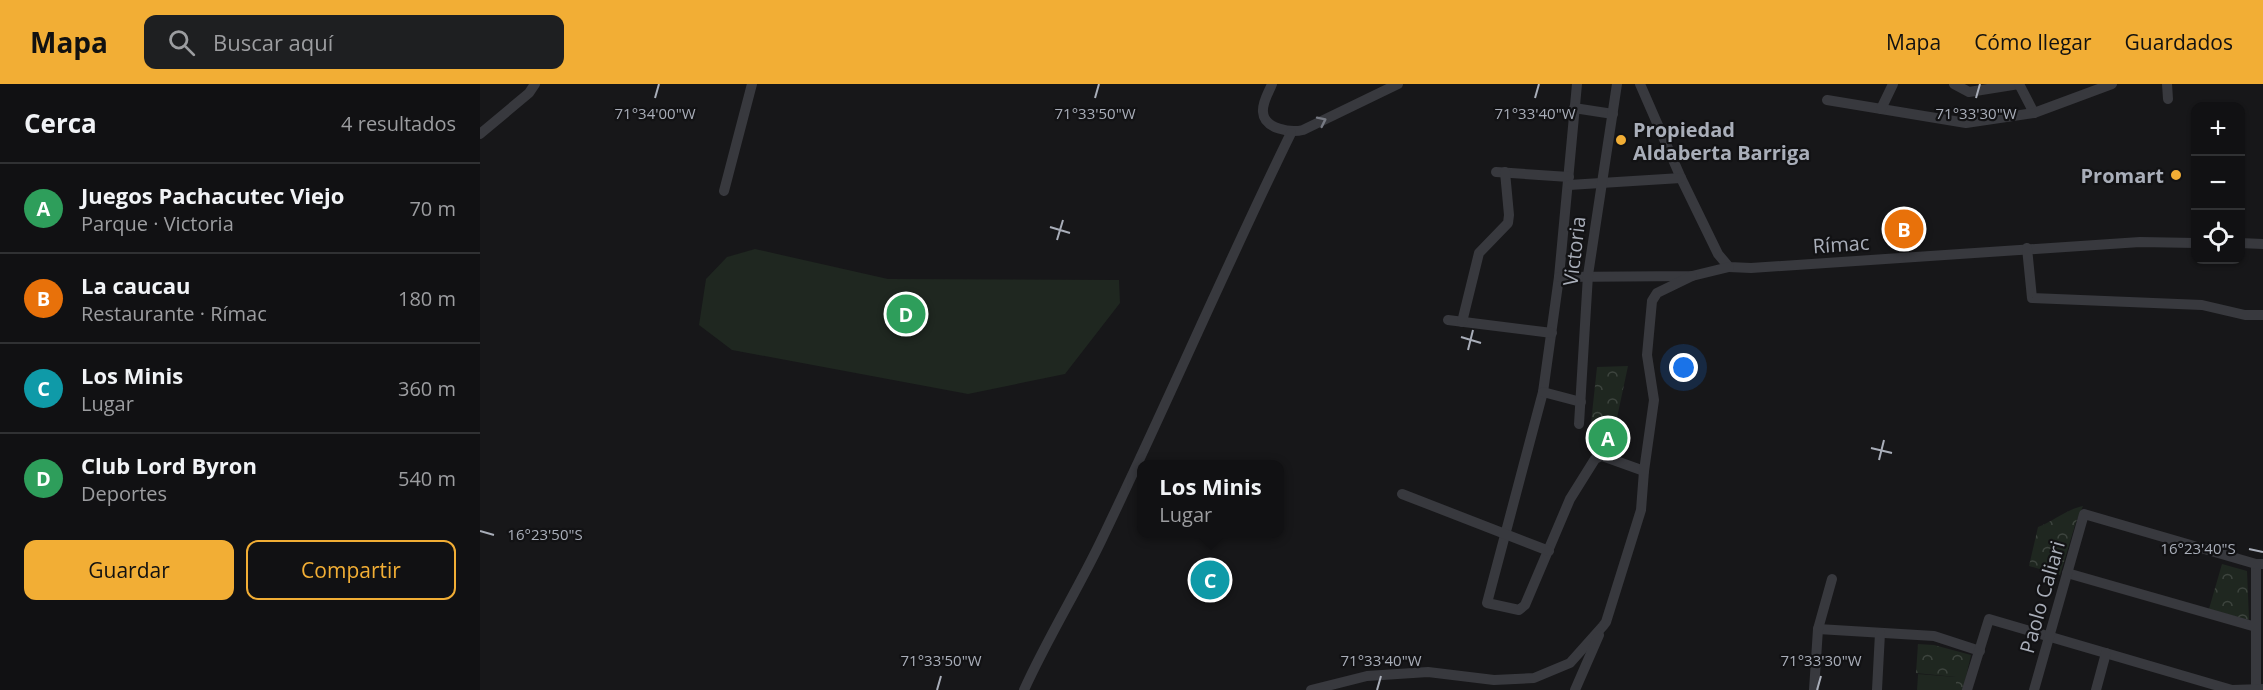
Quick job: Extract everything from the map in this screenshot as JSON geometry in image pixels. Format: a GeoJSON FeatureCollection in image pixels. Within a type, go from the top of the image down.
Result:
{"type":"FeatureCollection","features":[{"type":"Feature","properties":{"kind":"street"},"geometry":{"type":"LineString","coordinates":[[480,134],[530,93],[535,84]]}},
{"type":"Feature","properties":{"kind":"street"},"geometry":{"type":"LineString","coordinates":[[724,191],[752,84]]}},
{"type":"Feature","properties":{"kind":"street"},"geometry":{"type":"LineString","coordinates":[[1272,84],[1265,100],[1263,112],[1265,118],[1276,127],[1291,133],[1304,130],[1398,84]]}},
{"type":"Feature","properties":{"kind":"street"},"geometry":{"type":"LineString","coordinates":[[1577,84],[1559,277],[1543,392],[1487,603],[1519,610],[1525,605],[1570,499],[1595,459],[1601,456],[1644,471]]}},
{"type":"Feature","properties":{"kind":"street","name":"Victoria"},"geometry":{"type":"LineString","coordinates":[[1579,424],[1588,275],[1617,84]]}},
{"type":"Feature","properties":{"kind":"street"},"geometry":{"type":"LineString","coordinates":[[1640,84],[1681,178],[1718,254],[1729,267]]}},
{"type":"Feature","properties":{"kind":"street"},"geometry":{"type":"LineString","coordinates":[[1881,109],[1893,84]]}},
{"type":"Feature","properties":{"kind":"street"},"geometry":{"type":"LineString","coordinates":[[1954,84],[1970,92],[2019,84],[2034,114]]}},
{"type":"Feature","properties":{"kind":"street"},"geometry":{"type":"LineString","coordinates":[[1827,100],[1966,123],[2034,114],[2112,84]]}},
{"type":"Feature","properties":{"kind":"street"},"geometry":{"type":"LineString","coordinates":[[2168,84],[2168,99]]}},
{"type":"Feature","properties":{"kind":"street"},"geometry":{"type":"LineString","coordinates":[[1574,108],[1612,114]]}},
{"type":"Feature","properties":{"kind":"street"},"geometry":{"type":"LineString","coordinates":[[1138,460],[1237,243],[1291,133]]}},
{"type":"Feature","properties":{"kind":"street"},"geometry":{"type":"LineString","coordinates":[[1462,322],[1479,253],[1508,223],[1509,215],[1500,172],[1602,184],[1681,178]]}},
{"type":"Feature","properties":{"kind":"street","name":"Rímac"},"geometry":{"type":"LineString","coordinates":[[1692,276],[1729,267],[1751,268],[2140,242],[2191,243]]}},
{"type":"Feature","properties":{"kind":"street"},"geometry":{"type":"LineString","coordinates":[[2245,243],[2263,244]]}},
{"type":"Feature","properties":{"kind":"street"},"geometry":{"type":"LineString","coordinates":[[2027,248],[2032,298],[2202,305],[2245,315],[2263,315]]}},
{"type":"Feature","properties":{"kind":"street"},"geometry":{"type":"LineString","coordinates":[[1559,277],[1692,276]]}},
{"type":"Feature","properties":{"kind":"street"},"geometry":{"type":"LineString","coordinates":[[1311,690],[1367,676],[1428,672],[1494,680],[1534,678],[1570,663],[1606,622],[1641,510],[1654,400],[1647,355],[1652,300],[1657,293],[1692,276]]}},
{"type":"Feature","properties":{"kind":"street"},"geometry":{"type":"LineString","coordinates":[[1448,320],[1552,333]]}},
{"type":"Feature","properties":{"kind":"street"},"geometry":{"type":"LineString","coordinates":[[1543,392],[1581,402]]}},
{"type":"Feature","properties":{"kind":"street"},"geometry":{"type":"LineString","coordinates":[[1024,690],[1043,648],[1100,543],[1137,462]]}},
{"type":"Feature","properties":{"kind":"street"},"geometry":{"type":"LineString","coordinates":[[1402,494],[1548,551]]}},
{"type":"Feature","properties":{"kind":"street","name":"Paolo Caliari"},"geometry":{"type":"LineString","coordinates":[[2034,690],[2084,514],[2260,564]]}},
{"type":"Feature","properties":{"kind":"street"},"geometry":{"type":"LineString","coordinates":[[2256,689],[2256,627],[2260,564]]}},
{"type":"Feature","properties":{"kind":"street"},"geometry":{"type":"LineString","coordinates":[[2067,573],[2256,627]]}},
{"type":"Feature","properties":{"kind":"street"},"geometry":{"type":"LineString","coordinates":[[1814,690],[1818,629],[1832,579]]}},
{"type":"Feature","properties":{"kind":"street"},"geometry":{"type":"LineString","coordinates":[[1968,690],[1989,619],[2232,690],[2263,689]]}},
{"type":"Feature","properties":{"kind":"street"},"geometry":{"type":"LineString","coordinates":[[1575,690],[1603,626]]}},
{"type":"Feature","properties":{"kind":"street"},"geometry":{"type":"LineString","coordinates":[[1818,629],[1934,636],[1980,651]]}},
{"type":"Feature","properties":{"kind":"street"},"geometry":{"type":"LineString","coordinates":[[1877,690],[1880,633]]}},
{"type":"Feature","properties":{"kind":"street"},"geometry":{"type":"LineString","coordinates":[[2096,690],[2106,653]]}},
{"type":"Feature","properties":{"kind":"green space"},"geometry":{"type":"Polygon","coordinates":[[[755,249],[888,279],[1119,280],[1120,303],[1065,374],[968,394],[732,350],[699,325],[706,279],[727,257],[755,249]]]}},
{"type":"Feature","properties":{"kind":"green space"},"geometry":{"type":"Polygon","coordinates":[[[1628,366],[1611,446],[1599,446],[1605,431],[1591,423],[1597,367],[1628,366]]]}},
{"type":"Feature","properties":{"kind":"green space"},"geometry":{"type":"Polygon","coordinates":[[[2083,506],[2060,575],[2029,566],[2038,527],[2083,506]]]}},
{"type":"Feature","properties":{"kind":"green space"},"geometry":{"type":"Polygon","coordinates":[[[2222,564],[2247,571],[2249,620],[2209,609],[2222,564]]]}},
{"type":"Feature","properties":{"kind":"green space"},"geometry":{"type":"Polygon","coordinates":[[[1918,644],[1934,645],[1971,655],[1963,690],[1956,690],[1956,677],[1916,673],[1918,644]]]}},
{"type":"Feature","properties":{"kind":"green space"},"geometry":{"type":"Polygon","coordinates":[[[1918,674],[1956,677],[1956,690],[1917,690],[1918,674]]]}},
{"type":"Feature","properties":{"kind":"place","name":"Propiedad Aldaberta Barriga"},"geometry":{"type":"Point","coordinates":[1621,140]}},
{"type":"Feature","properties":{"kind":"place","name":"Promart"},"geometry":{"type":"Point","coordinates":[2176,175]}},
{"type":"Feature","properties":{"kind":"place","name":"La caucau"},"geometry":{"type":"Point","coordinates":[1904,229]}},
{"type":"Feature","properties":{"kind":"place","name":"Club Lord Byron"},"geometry":{"type":"Point","coordinates":[906,314]}},
{"type":"Feature","properties":{"kind":"place","name":"Juegos Pachacutec Viejo"},"geometry":{"type":"Point","coordinates":[1608,438]}},
{"type":"Feature","properties":{"kind":"place","name":"Los Minis"},"geometry":{"type":"Point","coordinates":[1210,580]}}]}
